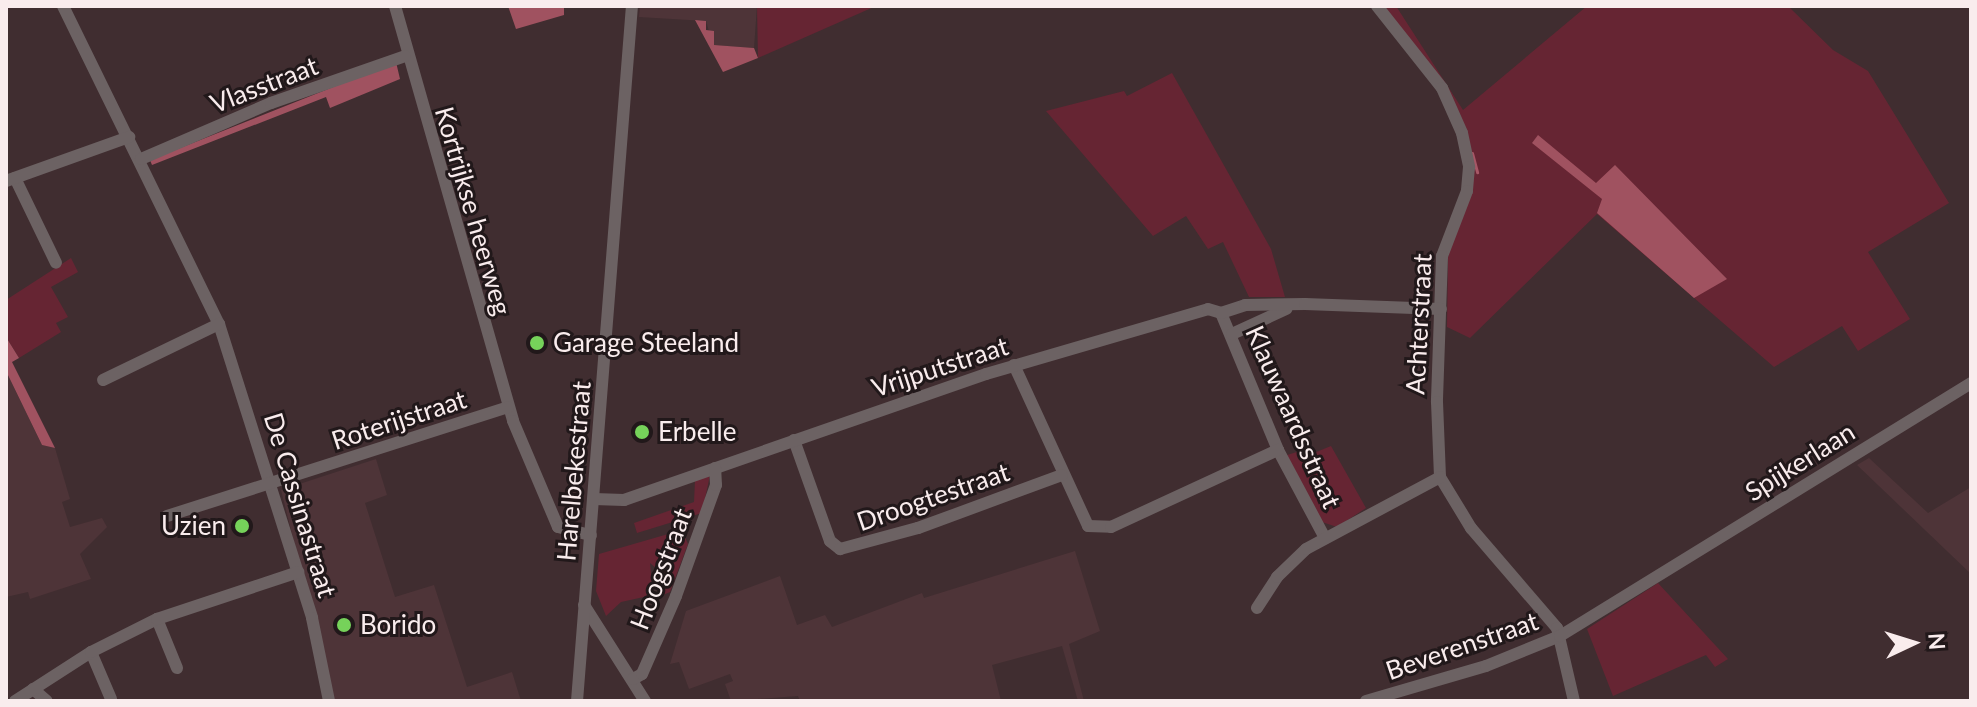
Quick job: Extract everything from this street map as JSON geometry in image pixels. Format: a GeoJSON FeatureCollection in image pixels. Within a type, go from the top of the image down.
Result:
{"type":"FeatureCollection","features":[{"type":"Feature","properties":{"kind":"street","name":"De Cassinastraat"},"geometry":{"type":"LineString","coordinates":[[63,6],[141,159],[219,324],[298,572],[329,701]]}},
{"type":"Feature","properties":{"kind":"street","name":"Kortrijkse heerweg"},"geometry":{"type":"LineString","coordinates":[[395,6],[405,56],[508,407],[558,527],[591,535]]}},
{"type":"Feature","properties":{"kind":"street","name":"Harelbekestraat"},"geometry":{"type":"LineString","coordinates":[[577,701],[632,6]]}},
{"type":"Feature","properties":{"kind":"street","name":"Achterstraat"},"geometry":{"type":"LineString","coordinates":[[1377,6],[1442,88],[1465,148],[1469,178],[1442,256],[1440,477]]}},
{"type":"Feature","properties":{"kind":"street","name":"Vlasstraat"},"geometry":{"type":"LineString","coordinates":[[141,159],[271,103],[405,56]]}},
{"type":"Feature","properties":{"kind":"street"},"geometry":{"type":"LineString","coordinates":[[56,263],[10,179],[129,137]]}},
{"type":"Feature","properties":{"kind":"street","name":"Vrijputstraat"},"geometry":{"type":"LineString","coordinates":[[594,499],[624,500],[1014,365],[1208,309],[1221,313],[1245,305],[1305,304],[1441,309]]}},
{"type":"Feature","properties":{"kind":"street","name":"Vrijputstraat"},"geometry":{"type":"LineString","coordinates":[[1232,334],[1263,316],[1305,304]]}},
{"type":"Feature","properties":{"kind":"street","name":"Klauwaardsstraat"},"geometry":{"type":"LineString","coordinates":[[1221,313],[1278,450],[1325,538]]}},
{"type":"Feature","properties":{"kind":"street"},"geometry":{"type":"LineString","coordinates":[[103,380],[219,324]]}},
{"type":"Feature","properties":{"kind":"street"},"geometry":{"type":"LineString","coordinates":[[1014,365],[1081,517],[1088,526],[1102,528],[1278,450]]}},
{"type":"Feature","properties":{"kind":"street","name":"Spijkerlaan"},"geometry":{"type":"LineString","coordinates":[[1652,579],[1971,383]]}},
{"type":"Feature","properties":{"kind":"street","name":"Roterijstraat"},"geometry":{"type":"LineString","coordinates":[[167,516],[508,407]]}},
{"type":"Feature","properties":{"kind":"street","name":"Droogtestraat"},"geometry":{"type":"LineString","coordinates":[[794,440],[830,541],[840,549],[918,528],[1062,475]]}},
{"type":"Feature","properties":{"kind":"street","name":"Hoogstraat"},"geometry":{"type":"LineString","coordinates":[[633,679],[642,674],[676,596],[716,485],[715,468]]}},
{"type":"Feature","properties":{"kind":"street"},"geometry":{"type":"LineString","coordinates":[[1257,608],[1286,565],[1325,538],[1440,477],[1471,528],[1551,619],[1560,636],[1574,701]]}},
{"type":"Feature","properties":{"kind":"street"},"geometry":{"type":"LineString","coordinates":[[15,701],[91,652],[157,619],[298,572]]}},
{"type":"Feature","properties":{"kind":"street","name":"Beverenstraat"},"geometry":{"type":"LineString","coordinates":[[1366,701],[1486,666],[1560,636],[1652,579]]}},
{"type":"Feature","properties":{"kind":"street","name":"Hoogstraat"},"geometry":{"type":"LineString","coordinates":[[584,605],[645,701]]}},
{"type":"Feature","properties":{"kind":"street"},"geometry":{"type":"LineString","coordinates":[[157,619],[177,668]]}},
{"type":"Feature","properties":{"kind":"street"},"geometry":{"type":"LineString","coordinates":[[91,652],[111,699]]}},
{"type":"Feature","properties":{"kind":"street"},"geometry":{"type":"LineString","coordinates":[[33,689],[47,701]]}},
{"type":"Feature","properties":{"kind":"shaded area"},"geometry":{"type":"Polygon","coordinates":[[[508,6],[564,6],[564,15],[516,29],[508,6]]]}},
{"type":"Feature","properties":{"kind":"shaded area"},"geometry":{"type":"Polygon","coordinates":[[[640,6],[757,6],[754,48],[713,45],[706,21],[639,17],[640,6]]]}},
{"type":"Feature","properties":{"kind":"shaded area"},"geometry":{"type":"Polygon","coordinates":[[[757,6],[876,6],[758,58],[757,6]]]}},
{"type":"Feature","properties":{"kind":"shaded area"},"geometry":{"type":"Polygon","coordinates":[[[1381,6],[1396,6],[1463,110],[1587,6],[1788,6],[1833,50],[1868,71],[1949,203],[1868,252],[1910,319],[1858,351],[1842,326],[1774,367],[1597,214],[1470,338],[1447,327],[1448,257],[1473,162],[1460,114],[1381,6]]]}},
{"type":"Feature","properties":{"kind":"shaded area"},"geometry":{"type":"Polygon","coordinates":[[[695,20],[706,21],[706,30],[714,31],[714,45],[754,48],[758,58],[723,72],[695,20]]]}},
{"type":"Feature","properties":{"kind":"shaded area"},"geometry":{"type":"Polygon","coordinates":[[[396,62],[400,79],[330,108],[326,97],[152,165],[150,160],[396,62]]]}},
{"type":"Feature","properties":{"kind":"shaded area"},"geometry":{"type":"Polygon","coordinates":[[[1172,73],[1271,249],[1285,297],[1249,297],[1223,242],[1208,249],[1186,216],[1153,236],[1046,111],[1124,91],[1127,96],[1172,73]]]}},
{"type":"Feature","properties":{"kind":"shaded area"},"geometry":{"type":"Polygon","coordinates":[[[1538,135],[1596,183],[1615,165],[1727,279],[1694,298],[1597,213],[1602,199],[1532,143],[1538,135]]]}},
{"type":"Feature","properties":{"kind":"shaded area"},"geometry":{"type":"Polygon","coordinates":[[[71,258],[78,272],[51,287],[68,317],[56,323],[61,332],[19,358],[6,337],[6,300],[71,258]]]}},
{"type":"Feature","properties":{"kind":"shaded area"},"geometry":{"type":"Polygon","coordinates":[[[6,337],[19,358],[12,362],[55,448],[42,445],[6,371],[6,337]]]}},
{"type":"Feature","properties":{"kind":"shaded area"},"geometry":{"type":"Polygon","coordinates":[[[6,371],[42,445],[55,448],[70,499],[62,502],[70,527],[102,518],[107,527],[80,554],[91,579],[30,599],[28,592],[6,597],[6,371]]]}},
{"type":"Feature","properties":{"kind":"shaded area"},"geometry":{"type":"Polygon","coordinates":[[[1331,446],[1366,508],[1337,527],[1322,522],[1287,455],[1300,451],[1304,457],[1331,446]]]}},
{"type":"Feature","properties":{"kind":"shaded area"},"geometry":{"type":"Polygon","coordinates":[[[1869,458],[1928,513],[1971,487],[1971,574],[1857,465],[1869,458]]]}},
{"type":"Feature","properties":{"kind":"shaded area"},"geometry":{"type":"Polygon","coordinates":[[[376,459],[387,495],[365,503],[395,597],[434,585],[467,687],[512,672],[521,701],[334,701],[281,490],[376,459]]]}},
{"type":"Feature","properties":{"kind":"shaded area"},"geometry":{"type":"Polygon","coordinates":[[[710,475],[702,513],[637,533],[634,523],[694,502],[695,480],[710,475]]]}},
{"type":"Feature","properties":{"kind":"shaded area"},"geometry":{"type":"Polygon","coordinates":[[[682,530],[688,544],[670,592],[663,595],[667,577],[650,563],[653,595],[621,602],[606,616],[596,591],[599,554],[682,530]]]}},
{"type":"Feature","properties":{"kind":"shaded area"},"geometry":{"type":"Polygon","coordinates":[[[1075,551],[1100,631],[1069,644],[1084,701],[1078,701],[1062,646],[992,665],[1001,701],[800,701],[798,696],[731,701],[725,684],[733,681],[730,674],[689,689],[679,662],[670,664],[686,611],[780,576],[797,625],[825,615],[832,627],[922,593],[924,598],[1075,551]]]}},
{"type":"Feature","properties":{"kind":"shaded area"},"geometry":{"type":"Polygon","coordinates":[[[1658,583],[1728,659],[1715,667],[1706,655],[1613,696],[1587,629],[1658,583]]]}},
{"type":"Feature","properties":{"kind":"waterway"},"geometry":{"type":"LineString","coordinates":[[1472,153],[1477,172]]}},
{"type":"Feature","properties":{"kind":"place","name":"Garage Steeland"},"geometry":{"type":"Point","coordinates":[537,343]}},
{"type":"Feature","properties":{"kind":"place","name":"Erbelle"},"geometry":{"type":"Point","coordinates":[642,432]}},
{"type":"Feature","properties":{"kind":"place","name":"Uzien"},"geometry":{"type":"Point","coordinates":[242,526]}},
{"type":"Feature","properties":{"kind":"place","name":"Borido"},"geometry":{"type":"Point","coordinates":[344,625]}}]}
